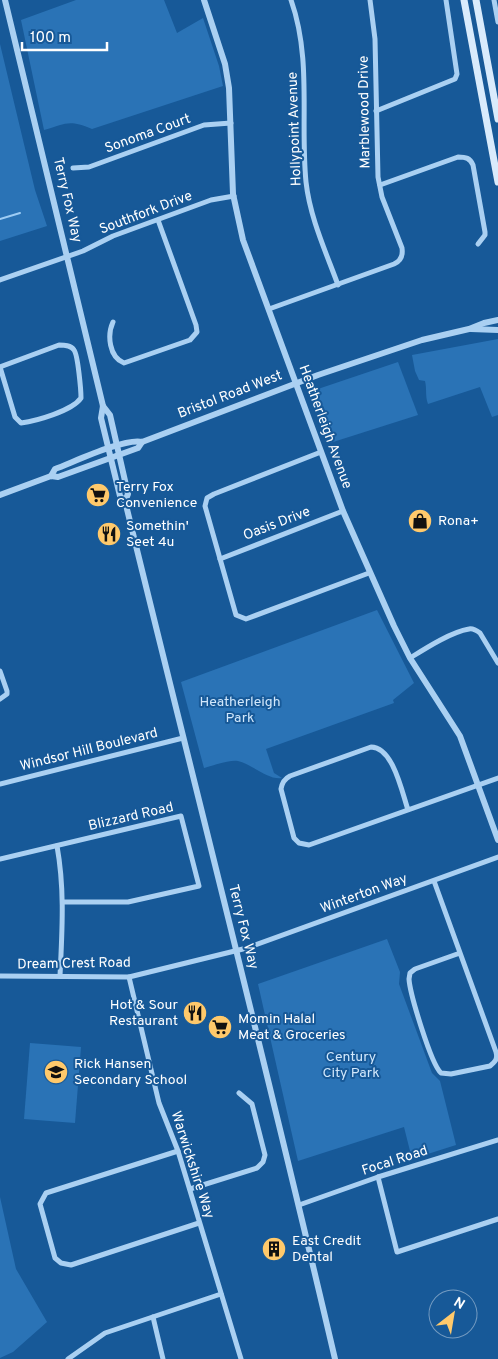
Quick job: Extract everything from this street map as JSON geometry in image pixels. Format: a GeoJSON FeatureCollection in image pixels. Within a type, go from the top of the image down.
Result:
{"type":"FeatureCollection","features":[{"type":"Feature","properties":{"kind":"main road"},"geometry":{"type":"LineString","coordinates":[[464,0],[498,182]]}},
{"type":"Feature","properties":{"kind":"main road"},"geometry":{"type":"LineString","coordinates":[[476,0],[498,119]]}},
{"type":"Feature","properties":{"kind":"street","name":"Terry Fox Way"},"geometry":{"type":"LineString","coordinates":[[5,0],[102,406],[101,418],[120,496],[125,501],[184,738],[300,1206],[335,1359]]}},
{"type":"Feature","properties":{"kind":"street","name":"Heatherleigh Avenue"},"geometry":{"type":"LineString","coordinates":[[204,0],[224,59],[229,88],[234,196],[243,240],[343,511],[369,573],[410,658],[460,736],[498,840]]}},
{"type":"Feature","properties":{"kind":"street","name":"Hollypoint Avenue"},"geometry":{"type":"LineString","coordinates":[[291,0],[296,13],[302,46],[306,185],[313,214],[338,285]]}},
{"type":"Feature","properties":{"kind":"street","name":"Marblewood Drive"},"geometry":{"type":"LineString","coordinates":[[269,309],[396,262],[402,255],[402,248],[382,197],[376,163],[375,39],[370,0]]}},
{"type":"Feature","properties":{"kind":"street"},"geometry":{"type":"LineString","coordinates":[[376,111],[456,79],[457,74],[446,0]]}},
{"type":"Feature","properties":{"kind":"street"},"geometry":{"type":"LineString","coordinates":[[494,0],[498,22]]}},
{"type":"Feature","properties":{"kind":"street","name":"Sonoma Court"},"geometry":{"type":"LineString","coordinates":[[73,168],[89,167],[204,125],[231,123]]}},
{"type":"Feature","properties":{"kind":"street"},"geometry":{"type":"LineString","coordinates":[[380,185],[465,156],[473,166],[485,232],[485,235],[478,244]]}},
{"type":"Feature","properties":{"kind":"street","name":"Southfork Drive"},"geometry":{"type":"LineString","coordinates":[[0,280],[83,251],[113,236],[211,200],[234,196]]}},
{"type":"Feature","properties":{"kind":"street"},"geometry":{"type":"LineString","coordinates":[[113,322],[110,334],[113,353],[117,360],[124,363],[190,340],[197,332],[158,220]]}},
{"type":"Feature","properties":{"kind":"street","name":"Bristol Road West"},"geometry":{"type":"LineString","coordinates":[[0,495],[51,476],[58,477],[120,455],[138,448],[142,442],[296,384],[422,340],[498,320]]}},
{"type":"Feature","properties":{"kind":"street","name":"Bristol Road West"},"geometry":{"type":"LineString","coordinates":[[469,329],[498,330]]}},
{"type":"Feature","properties":{"kind":"street"},"geometry":{"type":"LineString","coordinates":[[59,345],[69,346],[75,352],[81,398],[72,406],[21,423],[15,417],[0,367],[59,345]]}},
{"type":"Feature","properties":{"kind":"street","name":"Terry Fox Way"},"geometry":{"type":"LineString","coordinates":[[102,406],[110,415],[118,446],[128,494],[125,501]]}},
{"type":"Feature","properties":{"kind":"street","name":"Bristol Road West"},"geometry":{"type":"LineString","coordinates":[[51,476],[55,469],[135,440],[142,442]]}},
{"type":"Feature","properties":{"kind":"street"},"geometry":{"type":"LineString","coordinates":[[321,452],[208,498],[205,506],[234,610],[236,615],[242,619],[369,573]]}},
{"type":"Feature","properties":{"kind":"street","name":"Oasis Drive"},"geometry":{"type":"LineString","coordinates":[[220,559],[343,511]]}},
{"type":"Feature","properties":{"kind":"street"},"geometry":{"type":"LineString","coordinates":[[410,658],[436,642],[470,629],[480,633],[498,663]]}},
{"type":"Feature","properties":{"kind":"street"},"geometry":{"type":"LineString","coordinates":[[0,671],[7,694],[0,699]]}},
{"type":"Feature","properties":{"kind":"street","name":"Windsor Hill Boulevard"},"geometry":{"type":"LineString","coordinates":[[0,784],[184,738]]}},
{"type":"Feature","properties":{"kind":"street"},"geometry":{"type":"LineString","coordinates":[[408,810],[392,765],[383,750],[377,747],[371,747],[290,776],[286,778],[281,789],[294,838],[299,843],[309,845],[408,810],[478,784],[498,778]]}},
{"type":"Feature","properties":{"kind":"street","name":"Blizzard Road"},"geometry":{"type":"LineString","coordinates":[[0,859],[182,816],[199,886],[128,902],[63,902]]}},
{"type":"Feature","properties":{"kind":"street"},"geometry":{"type":"LineString","coordinates":[[57,846],[63,902],[60,976]]}},
{"type":"Feature","properties":{"kind":"street","name":"Winterton Way"},"geometry":{"type":"LineString","coordinates":[[236,952],[498,857]]}},
{"type":"Feature","properties":{"kind":"street"},"geometry":{"type":"LineString","coordinates":[[434,881],[460,952],[497,1056],[490,1066],[448,1074],[441,1073],[437,1068],[424,1032],[409,979],[412,971],[415,969],[460,952]]}},
{"type":"Feature","properties":{"kind":"street","name":"Dream Crest Road"},"geometry":{"type":"LineString","coordinates":[[0,976],[129,977],[236,952]]}},
{"type":"Feature","properties":{"kind":"street","name":"Warwickshire Way"},"geometry":{"type":"LineString","coordinates":[[129,977],[159,1103],[178,1151],[241,1359]]}},
{"type":"Feature","properties":{"kind":"street"},"geometry":{"type":"LineString","coordinates":[[190,1189],[257,1168],[263,1162],[265,1155],[252,1104],[239,1093]]}},
{"type":"Feature","properties":{"kind":"street","name":"Focal Road"},"geometry":{"type":"LineString","coordinates":[[300,1206],[378,1177],[498,1140]]}},
{"type":"Feature","properties":{"kind":"street"},"geometry":{"type":"LineString","coordinates":[[178,1151],[46,1193],[40,1204],[55,1258],[61,1263],[71,1265],[199,1223]]}},
{"type":"Feature","properties":{"kind":"street"},"geometry":{"type":"LineString","coordinates":[[378,1177],[397,1252],[498,1219]]}},
{"type":"Feature","properties":{"kind":"street"},"geometry":{"type":"LineString","coordinates":[[68,1359],[105,1333],[221,1294]]}},
{"type":"Feature","properties":{"kind":"street"},"geometry":{"type":"LineString","coordinates":[[153,1317],[163,1359]]}},
{"type":"Feature","properties":{"kind":"green space"},"geometry":{"type":"Polygon","coordinates":[[[76,0],[164,0],[177,33],[203,18],[219,66],[223,86],[92,129],[72,123],[44,130],[21,20],[76,0]]]}},
{"type":"Feature","properties":{"kind":"green space"},"geometry":{"type":"Polygon","coordinates":[[[0,44],[35,190],[47,226],[0,241],[0,44]]]}},
{"type":"Feature","properties":{"kind":"green space"},"geometry":{"type":"Polygon","coordinates":[[[498,339],[498,415],[492,417],[480,387],[428,404],[425,381],[419,380],[412,355],[498,339]]]}},
{"type":"Feature","properties":{"kind":"green space"},"geometry":{"type":"Polygon","coordinates":[[[398,362],[418,415],[330,443],[312,391],[398,362]]]}},
{"type":"Feature","properties":{"kind":"green space","name":"Heatherleigh Park"},"geometry":{"type":"Polygon","coordinates":[[[377,610],[414,683],[393,700],[394,703],[266,749],[274,773],[282,778],[271,777],[238,761],[204,768],[181,682],[377,610]]]}},
{"type":"Feature","properties":{"kind":"green space","name":"Century City Park"},"geometry":{"type":"Polygon","coordinates":[[[387,939],[400,972],[399,984],[432,1073],[440,1081],[456,1145],[412,1159],[404,1127],[298,1161],[258,984],[387,939]]]}},
{"type":"Feature","properties":{"kind":"green space"},"geometry":{"type":"Polygon","coordinates":[[[30,1043],[81,1047],[75,1123],[24,1119],[30,1043]]]}},
{"type":"Feature","properties":{"kind":"green space"},"geometry":{"type":"Polygon","coordinates":[[[0,1197],[16,1269],[47,1322],[13,1352],[0,1358],[0,1197]]]}},
{"type":"Feature","properties":{"kind":"waterway"},"geometry":{"type":"LineString","coordinates":[[0,219],[20,213]]}},
{"type":"Feature","properties":{"kind":"place","name":"Terry Fox Convenience"},"geometry":{"type":"Point","coordinates":[98,495]}},
{"type":"Feature","properties":{"kind":"place","name":"Rona+"},"geometry":{"type":"Point","coordinates":[420,521]}},
{"type":"Feature","properties":{"kind":"place","name":"Somethin' Seet 4u"},"geometry":{"type":"Point","coordinates":[109,534]}},
{"type":"Feature","properties":{"kind":"place","name":"Hot & Sour Restaurant"},"geometry":{"type":"Point","coordinates":[195,1013]}},
{"type":"Feature","properties":{"kind":"place","name":"Momin Halal Meat & Groceries"},"geometry":{"type":"Point","coordinates":[220,1027]}},
{"type":"Feature","properties":{"kind":"place","name":"Rick Hansen Secondary School"},"geometry":{"type":"Point","coordinates":[56,1072]}},
{"type":"Feature","properties":{"kind":"place","name":"East Credit Dental"},"geometry":{"type":"Point","coordinates":[274,1249]}}]}
